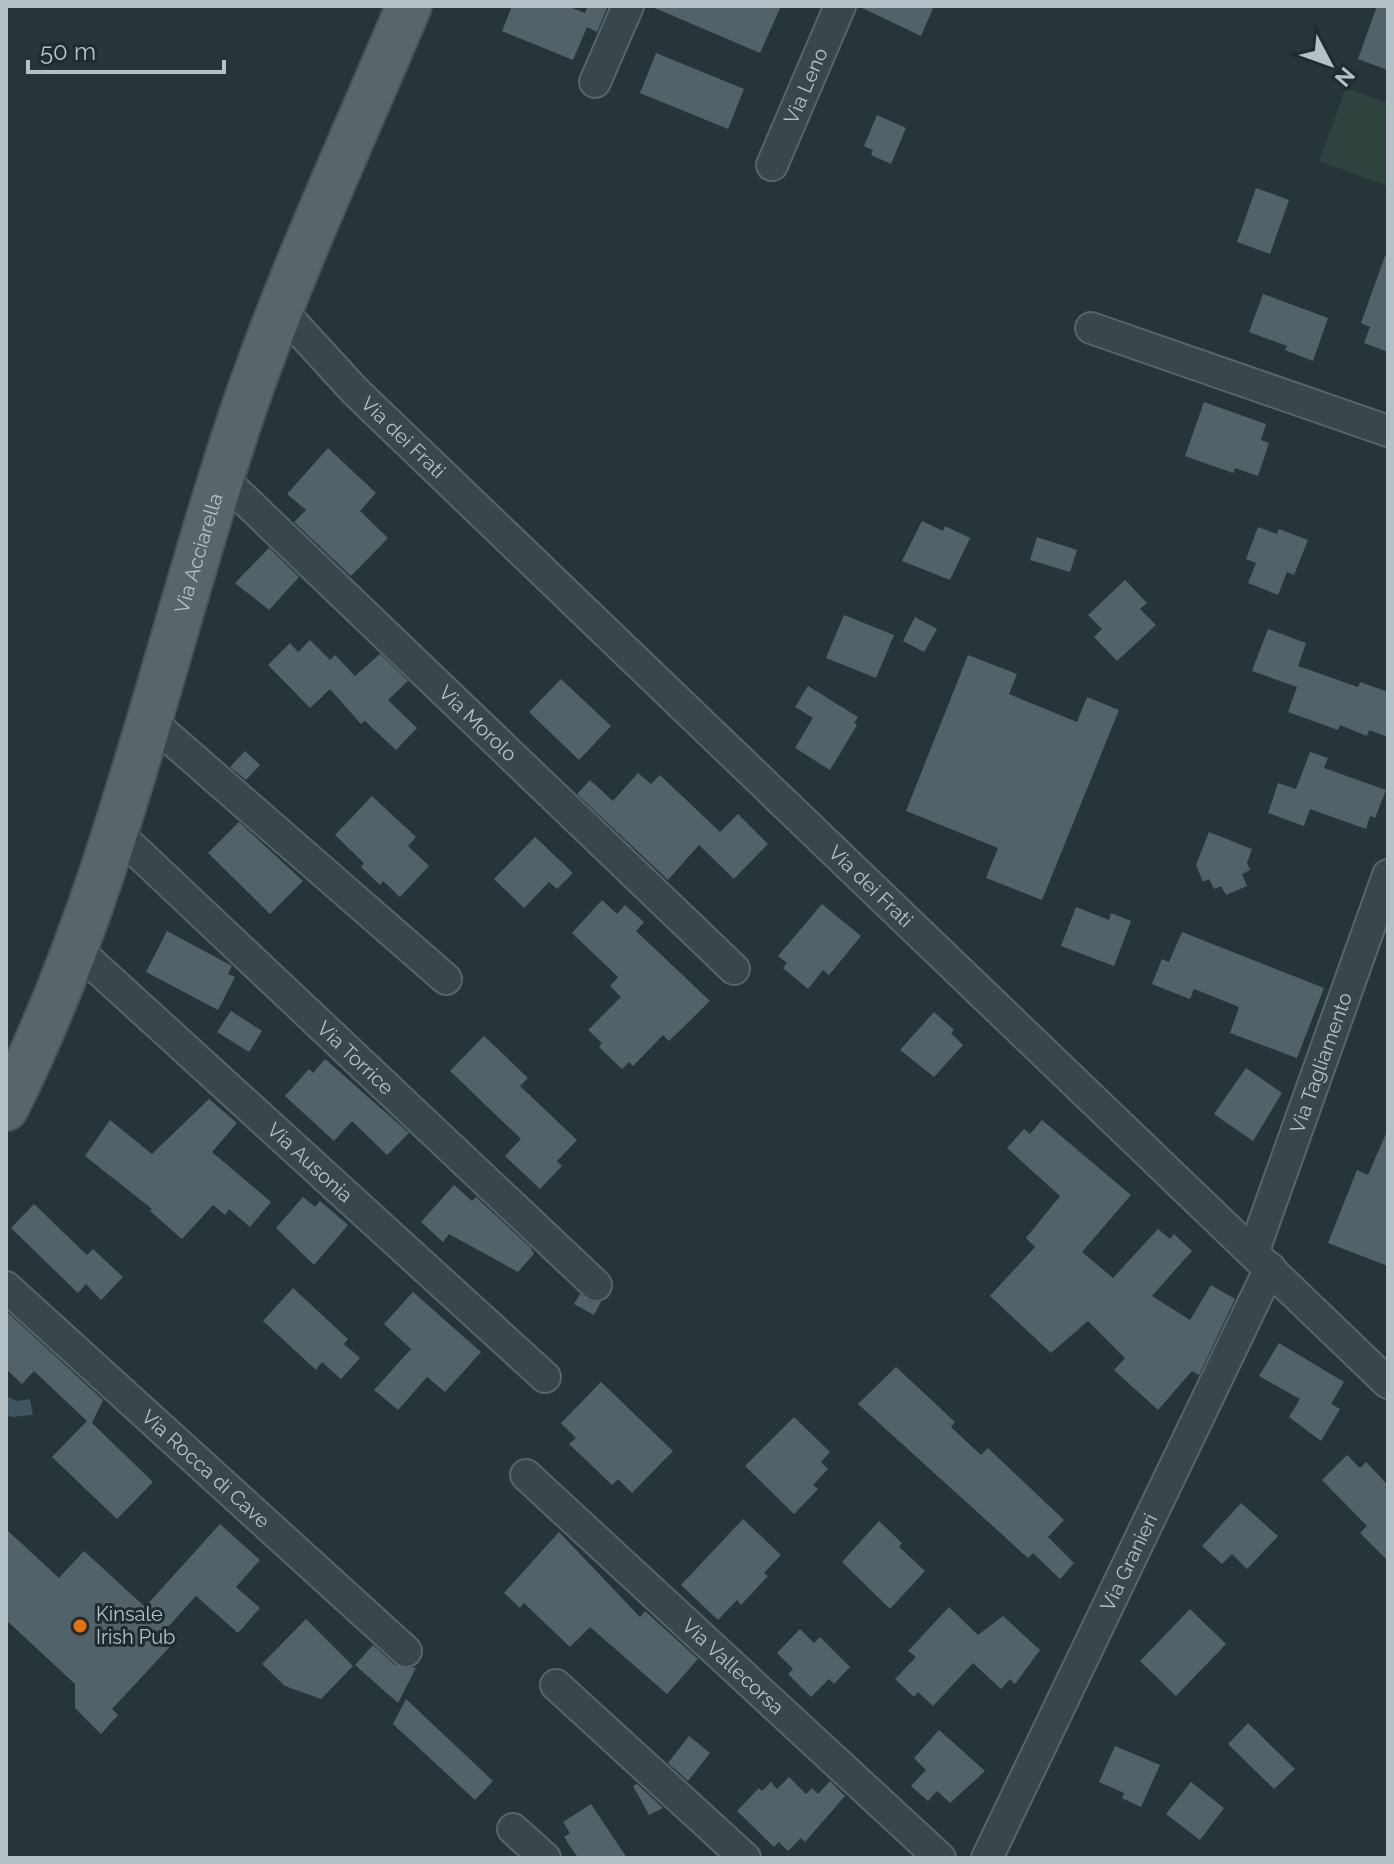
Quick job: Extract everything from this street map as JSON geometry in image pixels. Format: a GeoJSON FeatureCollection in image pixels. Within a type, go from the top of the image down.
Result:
{"type":"FeatureCollection","features":[{"type":"Feature","properties":{"kind":"main road","name":"Via Acciarella"},"geometry":{"type":"LineString","coordinates":[[6,1108],[42,1032],[75,948],[221,477],[273,327],[409,6]]}},
{"type":"Feature","properties":{"kind":"street"},"geometry":{"type":"LineString","coordinates":[[595,82],[628,6]]}},
{"type":"Feature","properties":{"kind":"street","name":"Via Leno"},"geometry":{"type":"LineString","coordinates":[[772,165],[840,6]]}},
{"type":"Feature","properties":{"kind":"street","name":"Via dei Frati"},"geometry":{"type":"LineString","coordinates":[[273,327],[306,362],[355,391],[1388,1383]]}},
{"type":"Feature","properties":{"kind":"street"},"geometry":{"type":"LineString","coordinates":[[1091,328],[1388,431]]}},
{"type":"Feature","properties":{"kind":"street","name":"Via Morolo"},"geometry":{"type":"LineString","coordinates":[[221,477],[734,969]]}},
{"type":"Feature","properties":{"kind":"street"},"geometry":{"type":"LineString","coordinates":[[148,719],[446,979]]}},
{"type":"Feature","properties":{"kind":"street","name":"Via Torrice"},"geometry":{"type":"LineString","coordinates":[[114,830],[596,1285]]}},
{"type":"Feature","properties":{"kind":"street","name":"Via Tagliamento"},"geometry":{"type":"LineString","coordinates":[[1262,1260],[1388,875]]}},
{"type":"Feature","properties":{"kind":"street","name":"Via Ausonia"},"geometry":{"type":"LineString","coordinates":[[75,948],[545,1377]]}},
{"type":"Feature","properties":{"kind":"street","name":"Via Granieri"},"geometry":{"type":"LineString","coordinates":[[995,1854],[1262,1260]]}},
{"type":"Feature","properties":{"kind":"street","name":"Via Rocca di Cave"},"geometry":{"type":"LineString","coordinates":[[6,1287],[406,1651]]}},
{"type":"Feature","properties":{"kind":"street","name":"Via Vallecorsa"},"geometry":{"type":"LineString","coordinates":[[526,1475],[940,1858]]}},
{"type":"Feature","properties":{"kind":"street"},"geometry":{"type":"LineString","coordinates":[[556,1685],[745,1858]]}},
{"type":"Feature","properties":{"kind":"street"},"geometry":{"type":"LineString","coordinates":[[513,1829],[545,1858]]}},
{"type":"Feature","properties":{"kind":"green space"},"geometry":{"type":"Polygon","coordinates":[[[1346,88],[1388,103],[1388,186],[1319,161],[1346,88]]]}},
{"type":"Feature","properties":{"kind":"water"},"geometry":{"type":"Polygon","coordinates":[[[6,1396],[17,1401],[30,1399],[33,1415],[12,1417],[6,1414],[6,1396]]]}},
{"type":"Feature","properties":{"kind":"building"},"geometry":{"type":"Polygon","coordinates":[[[512,6],[567,6],[585,13],[588,6],[608,6],[597,32],[587,27],[573,60],[502,31],[512,6]]]}},
{"type":"Feature","properties":{"kind":"building"},"geometry":{"type":"Polygon","coordinates":[[[650,6],[781,6],[760,53],[650,6]]]}},
{"type":"Feature","properties":{"kind":"building"},"geometry":{"type":"Polygon","coordinates":[[[858,6],[934,6],[921,36],[858,6]]]}},
{"type":"Feature","properties":{"kind":"building"},"geometry":{"type":"Polygon","coordinates":[[[1377,6],[1388,6],[1388,70],[1358,59],[1377,6]]]}},
{"type":"Feature","properties":{"kind":"building"},"geometry":{"type":"Polygon","coordinates":[[[656,53],[744,89],[728,129],[640,93],[656,53]]]}},
{"type":"Feature","properties":{"kind":"building"},"geometry":{"type":"Polygon","coordinates":[[[877,115],[906,128],[891,164],[871,155],[873,150],[864,146],[877,115]]]}},
{"type":"Feature","properties":{"kind":"building"},"geometry":{"type":"Polygon","coordinates":[[[1256,188],[1289,200],[1270,254],[1237,242],[1256,188]]]}},
{"type":"Feature","properties":{"kind":"building"},"geometry":{"type":"Polygon","coordinates":[[[1385,256],[1388,256],[1388,352],[1364,343],[1370,327],[1361,323],[1385,256]]]}},
{"type":"Feature","properties":{"kind":"building"},"geometry":{"type":"Polygon","coordinates":[[[1263,294],[1328,318],[1313,361],[1285,350],[1287,346],[1249,332],[1263,294]]]}},
{"type":"Feature","properties":{"kind":"building"},"geometry":{"type":"Polygon","coordinates":[[[1204,402],[1266,424],[1261,440],[1269,443],[1258,476],[1235,468],[1233,473],[1185,456],[1204,402]]]}},
{"type":"Feature","properties":{"kind":"building"},"geometry":{"type":"Polygon","coordinates":[[[328,448],[376,493],[360,511],[388,538],[351,576],[294,522],[306,510],[287,494],[328,448]]]}},
{"type":"Feature","properties":{"kind":"building"},"geometry":{"type":"Polygon","coordinates":[[[922,521],[943,531],[945,526],[970,538],[950,580],[902,561],[922,521]]]}},
{"type":"Feature","properties":{"kind":"building"},"geometry":{"type":"Polygon","coordinates":[[[1258,527],[1277,534],[1279,529],[1308,540],[1294,575],[1287,572],[1278,595],[1248,583],[1256,563],[1246,559],[1258,527]]]}},
{"type":"Feature","properties":{"kind":"building"},"geometry":{"type":"Polygon","coordinates":[[[1037,537],[1077,550],[1070,572],[1030,560],[1037,537]]]}},
{"type":"Feature","properties":{"kind":"building"},"geometry":{"type":"Polygon","coordinates":[[[269,548],[299,577],[269,610],[235,583],[269,548]]]}},
{"type":"Feature","properties":{"kind":"building"},"geometry":{"type":"Polygon","coordinates":[[[1125,580],[1147,603],[1140,609],[1156,625],[1117,661],[1094,637],[1102,629],[1088,615],[1125,580]]]}},
{"type":"Feature","properties":{"kind":"building"},"geometry":{"type":"Polygon","coordinates":[[[844,615],[894,635],[876,678],[826,658],[844,615]]]}},
{"type":"Feature","properties":{"kind":"building"},"geometry":{"type":"Polygon","coordinates":[[[915,617],[937,629],[924,652],[903,641],[915,617]]]}},
{"type":"Feature","properties":{"kind":"building"},"geometry":{"type":"Polygon","coordinates":[[[1268,629],[1306,643],[1298,666],[1358,687],[1360,682],[1388,692],[1388,737],[1369,730],[1367,736],[1340,725],[1338,730],[1288,712],[1297,687],[1252,671],[1268,629]]]}},
{"type":"Feature","properties":{"kind":"building"},"geometry":{"type":"Polygon","coordinates":[[[310,640],[330,660],[335,655],[355,676],[380,654],[408,681],[388,700],[417,728],[396,750],[365,721],[361,724],[330,689],[310,708],[268,665],[290,643],[298,652],[310,640]]]}},
{"type":"Feature","properties":{"kind":"building"},"geometry":{"type":"Polygon","coordinates":[[[968,655],[1017,674],[1009,694],[1077,722],[1087,697],[1119,710],[1042,900],[986,878],[998,848],[906,811],[968,655]]]}},
{"type":"Feature","properties":{"kind":"building"},"geometry":{"type":"Polygon","coordinates":[[[561,679],[611,726],[579,760],[529,712],[561,679]]]}},
{"type":"Feature","properties":{"kind":"building"},"geometry":{"type":"Polygon","coordinates":[[[808,686],[858,717],[854,723],[857,725],[830,770],[795,748],[813,718],[795,707],[808,686]]]}},
{"type":"Feature","properties":{"kind":"building"},"geometry":{"type":"Polygon","coordinates":[[[245,751],[260,765],[246,780],[230,767],[245,751]]]}},
{"type":"Feature","properties":{"kind":"building"},"geometry":{"type":"Polygon","coordinates":[[[1310,752],[1328,758],[1324,768],[1386,790],[1375,818],[1370,816],[1366,829],[1310,809],[1304,826],[1268,813],[1278,783],[1296,789],[1310,752]]]}},
{"type":"Feature","properties":{"kind":"building"},"geometry":{"type":"Polygon","coordinates":[[[638,773],[651,784],[660,775],[720,832],[738,814],[768,844],[734,879],[699,845],[668,880],[577,794],[590,780],[613,801],[638,773]]]}},
{"type":"Feature","properties":{"kind":"building"},"geometry":{"type":"Polygon","coordinates":[[[372,796],[416,837],[408,846],[429,866],[400,897],[383,881],[380,885],[361,867],[364,863],[335,835],[372,796]]]}},
{"type":"Feature","properties":{"kind":"building"},"geometry":{"type":"Polygon","coordinates":[[[239,822],[303,881],[270,914],[208,853],[239,822]]]}},
{"type":"Feature","properties":{"kind":"building"},"geometry":{"type":"Polygon","coordinates":[[[1209,832],[1252,849],[1247,863],[1250,870],[1242,874],[1247,886],[1226,895],[1221,886],[1214,889],[1209,879],[1203,882],[1196,865],[1209,832]]]}},
{"type":"Feature","properties":{"kind":"building"},"geometry":{"type":"Polygon","coordinates":[[[535,837],[573,873],[557,889],[549,882],[524,908],[494,879],[535,837]]]}},
{"type":"Feature","properties":{"kind":"building"},"geometry":{"type":"Polygon","coordinates":[[[602,900],[617,914],[625,905],[644,922],[636,931],[710,1001],[669,1041],[663,1035],[633,1066],[629,1062],[622,1069],[599,1047],[602,1043],[588,1030],[621,997],[610,986],[618,977],[572,933],[602,900]]]}},
{"type":"Feature","properties":{"kind":"building"},"geometry":{"type":"Polygon","coordinates":[[[822,904],[861,936],[829,975],[823,970],[808,989],[783,968],[787,963],[778,956],[822,904]]]}},
{"type":"Feature","properties":{"kind":"building"},"geometry":{"type":"Polygon","coordinates":[[[1076,907],[1109,920],[1111,913],[1131,921],[1114,966],[1061,946],[1076,907]]]}},
{"type":"Feature","properties":{"kind":"building"},"geometry":{"type":"Polygon","coordinates":[[[167,931],[232,966],[228,974],[235,977],[218,1010],[146,972],[167,931]]]}},
{"type":"Feature","properties":{"kind":"building"},"geometry":{"type":"Polygon","coordinates":[[[1182,932],[1324,988],[1297,1058],[1230,1033],[1239,1007],[1194,989],[1190,999],[1152,984],[1162,959],[1169,962],[1182,932]]]}},
{"type":"Feature","properties":{"kind":"building"},"geometry":{"type":"Polygon","coordinates":[[[231,1011],[262,1031],[249,1052],[217,1032],[231,1011]]]}},
{"type":"Feature","properties":{"kind":"building"},"geometry":{"type":"Polygon","coordinates":[[[934,1012],[954,1030],[951,1033],[963,1045],[934,1077],[900,1050],[934,1012]]]}},
{"type":"Feature","properties":{"kind":"building"},"geometry":{"type":"Polygon","coordinates":[[[484,1036],[528,1078],[520,1086],[577,1140],[557,1161],[562,1166],[540,1189],[505,1156],[521,1139],[450,1071],[484,1036]]]}},
{"type":"Feature","properties":{"kind":"building"},"geometry":{"type":"Polygon","coordinates":[[[325,1059],[409,1133],[387,1155],[352,1121],[334,1141],[285,1096],[309,1069],[313,1073],[325,1059]]]}},
{"type":"Feature","properties":{"kind":"building"},"geometry":{"type":"Polygon","coordinates":[[[1246,1068],[1282,1093],[1253,1141],[1214,1114],[1246,1068]]]}},
{"type":"Feature","properties":{"kind":"building"},"geometry":{"type":"Polygon","coordinates":[[[209,1099],[237,1123],[212,1152],[271,1202],[250,1227],[229,1209],[225,1215],[213,1205],[182,1239],[150,1211],[152,1209],[85,1156],[110,1120],[152,1154],[209,1099]]]}},
{"type":"Feature","properties":{"kind":"building"},"geometry":{"type":"Polygon","coordinates":[[[1042,1120],[1131,1195],[1082,1252],[1113,1278],[1158,1229],[1170,1239],[1174,1234],[1192,1251],[1152,1296],[1190,1320],[1211,1285],[1235,1299],[1199,1375],[1192,1371],[1158,1410],[1114,1370],[1125,1358],[1088,1321],[1051,1353],[990,1296],[1035,1247],[1026,1238],[1060,1196],[1007,1148],[1024,1129],[1030,1134],[1042,1120]]]}},
{"type":"Feature","properties":{"kind":"building"},"geometry":{"type":"Polygon","coordinates":[[[1388,1129],[1388,1266],[1328,1243],[1357,1170],[1368,1175],[1388,1129]]]}},
{"type":"Feature","properties":{"kind":"building"},"geometry":{"type":"Polygon","coordinates":[[[454,1185],[472,1201],[476,1197],[531,1248],[534,1254],[518,1272],[449,1234],[443,1242],[421,1222],[454,1185]]]}},
{"type":"Feature","properties":{"kind":"building"},"geometry":{"type":"Polygon","coordinates":[[[303,1197],[315,1207],[320,1201],[348,1225],[314,1265],[276,1228],[303,1197]]]}},
{"type":"Feature","properties":{"kind":"building"},"geometry":{"type":"Polygon","coordinates":[[[34,1204],[87,1255],[93,1249],[123,1277],[101,1300],[86,1284],[78,1293],[11,1228],[34,1204]]]}},
{"type":"Feature","properties":{"kind":"building"},"geometry":{"type":"Polygon","coordinates":[[[293,1288],[348,1339],[344,1344],[360,1358],[341,1379],[322,1362],[316,1370],[263,1321],[293,1288]]]}},
{"type":"Feature","properties":{"kind":"building"},"geometry":{"type":"Polygon","coordinates":[[[413,1292],[481,1352],[445,1392],[427,1377],[398,1410],[374,1390],[411,1349],[384,1324],[413,1292]]]}},
{"type":"Feature","properties":{"kind":"building"},"geometry":{"type":"Polygon","coordinates":[[[580,1294],[591,1302],[601,1302],[594,1315],[574,1304],[580,1294]]]}},
{"type":"Feature","properties":{"kind":"building"},"geometry":{"type":"Polygon","coordinates":[[[6,1311],[103,1400],[92,1423],[153,1482],[117,1519],[52,1457],[87,1421],[34,1371],[22,1384],[6,1369],[6,1311]]]}},
{"type":"Feature","properties":{"kind":"building"},"geometry":{"type":"Polygon","coordinates":[[[1279,1343],[1344,1382],[1331,1404],[1340,1409],[1321,1441],[1289,1417],[1300,1399],[1259,1376],[1279,1343]]]}},
{"type":"Feature","properties":{"kind":"building"},"geometry":{"type":"Polygon","coordinates":[[[896,1367],[955,1422],[951,1427],[981,1455],[988,1448],[1064,1520],[1048,1537],[1074,1563],[1060,1579],[1033,1553],[1028,1558],[858,1404],[896,1367]]]}},
{"type":"Feature","properties":{"kind":"building"},"geometry":{"type":"Polygon","coordinates":[[[601,1382],[673,1451],[632,1493],[618,1479],[612,1485],[569,1444],[576,1438],[561,1423],[601,1382]]]}},
{"type":"Feature","properties":{"kind":"building"},"geometry":{"type":"Polygon","coordinates":[[[794,1417],[830,1452],[821,1462],[828,1469],[813,1485],[818,1489],[794,1514],[745,1466],[794,1417]]]}},
{"type":"Feature","properties":{"kind":"building"},"geometry":{"type":"Polygon","coordinates":[[[1347,1455],[1360,1468],[1366,1462],[1388,1485],[1388,1561],[1360,1533],[1367,1526],[1322,1480],[1347,1455]]]}},
{"type":"Feature","properties":{"kind":"building"},"geometry":{"type":"Polygon","coordinates":[[[1241,1503],[1278,1536],[1247,1569],[1232,1554],[1222,1564],[1202,1546],[1241,1503]]]}},
{"type":"Feature","properties":{"kind":"building"},"geometry":{"type":"Polygon","coordinates":[[[743,1519],[781,1555],[764,1573],[768,1576],[741,1605],[737,1600],[718,1620],[681,1585],[743,1519]]]}},
{"type":"Feature","properties":{"kind":"building"},"geometry":{"type":"Polygon","coordinates":[[[879,1521],[902,1543],[899,1547],[925,1571],[890,1609],[842,1562],[879,1521]]]}},
{"type":"Feature","properties":{"kind":"building"},"geometry":{"type":"Polygon","coordinates":[[[220,1524],[260,1560],[236,1587],[260,1608],[238,1633],[196,1596],[167,1628],[178,1638],[112,1709],[118,1715],[101,1734],[75,1708],[75,1684],[6,1620],[6,1529],[59,1578],[84,1551],[145,1607],[220,1524]]]}},
{"type":"Feature","properties":{"kind":"building"},"geometry":{"type":"Polygon","coordinates":[[[559,1532],[640,1617],[645,1611],[698,1659],[667,1694],[590,1627],[570,1647],[524,1603],[520,1608],[504,1593],[559,1532]]]}},
{"type":"Feature","properties":{"kind":"building"},"geometry":{"type":"Polygon","coordinates":[[[949,1607],[978,1635],[1003,1616],[1040,1650],[1015,1684],[1010,1679],[1001,1689],[973,1663],[933,1706],[918,1692],[914,1697],[895,1679],[916,1657],[908,1651],[949,1607]]]}},
{"type":"Feature","properties":{"kind":"building"},"geometry":{"type":"Polygon","coordinates":[[[1190,1609],[1226,1644],[1176,1696],[1140,1661],[1190,1609]]]}},
{"type":"Feature","properties":{"kind":"building"},"geometry":{"type":"Polygon","coordinates":[[[306,1619],[353,1666],[321,1699],[285,1686],[262,1664],[306,1619]]]}},
{"type":"Feature","properties":{"kind":"building"},"geometry":{"type":"Polygon","coordinates":[[[800,1629],[814,1643],[820,1637],[850,1667],[834,1684],[829,1679],[811,1697],[788,1674],[793,1669],[777,1653],[800,1629]]]}},
{"type":"Feature","properties":{"kind":"building"},"geometry":{"type":"Polygon","coordinates":[[[373,1645],[395,1665],[416,1668],[398,1703],[355,1665],[373,1645]]]}},
{"type":"Feature","properties":{"kind":"building"},"geometry":{"type":"Polygon","coordinates":[[[406,1699],[493,1781],[475,1800],[393,1724],[406,1699]]]}},
{"type":"Feature","properties":{"kind":"building"},"geometry":{"type":"Polygon","coordinates":[[[1248,1723],[1295,1769],[1274,1789],[1228,1744],[1248,1723]]]}},
{"type":"Feature","properties":{"kind":"building"},"geometry":{"type":"Polygon","coordinates":[[[939,1730],[985,1771],[950,1803],[937,1791],[928,1801],[911,1786],[926,1770],[914,1758],[939,1730]]]}},
{"type":"Feature","properties":{"kind":"building"},"geometry":{"type":"Polygon","coordinates":[[[689,1736],[710,1753],[688,1781],[668,1763],[689,1736]]]}},
{"type":"Feature","properties":{"kind":"building"},"geometry":{"type":"Polygon","coordinates":[[[1115,1746],[1160,1765],[1141,1807],[1122,1798],[1124,1793],[1099,1782],[1115,1746]]]}},
{"type":"Feature","properties":{"kind":"building"},"geometry":{"type":"Polygon","coordinates":[[[789,1777],[806,1794],[812,1788],[818,1794],[830,1781],[845,1796],[805,1842],[801,1838],[788,1851],[779,1842],[774,1847],[737,1811],[759,1788],[762,1791],[771,1782],[777,1789],[789,1777]]]}},
{"type":"Feature","properties":{"kind":"building"},"geometry":{"type":"Polygon","coordinates":[[[1191,1782],[1224,1808],[1200,1840],[1166,1814],[1191,1782]]]}},
{"type":"Feature","properties":{"kind":"building"},"geometry":{"type":"Polygon","coordinates":[[[637,1784],[663,1808],[649,1815],[633,1786],[637,1784]]]}},
{"type":"Feature","properties":{"kind":"building"},"geometry":{"type":"Polygon","coordinates":[[[591,1804],[627,1858],[578,1858],[564,1837],[570,1833],[563,1822],[591,1804]]]}},
{"type":"Feature","properties":{"kind":"place","name":"Kinsale Irish Pub"},"geometry":{"type":"Point","coordinates":[80,1626]}}]}
